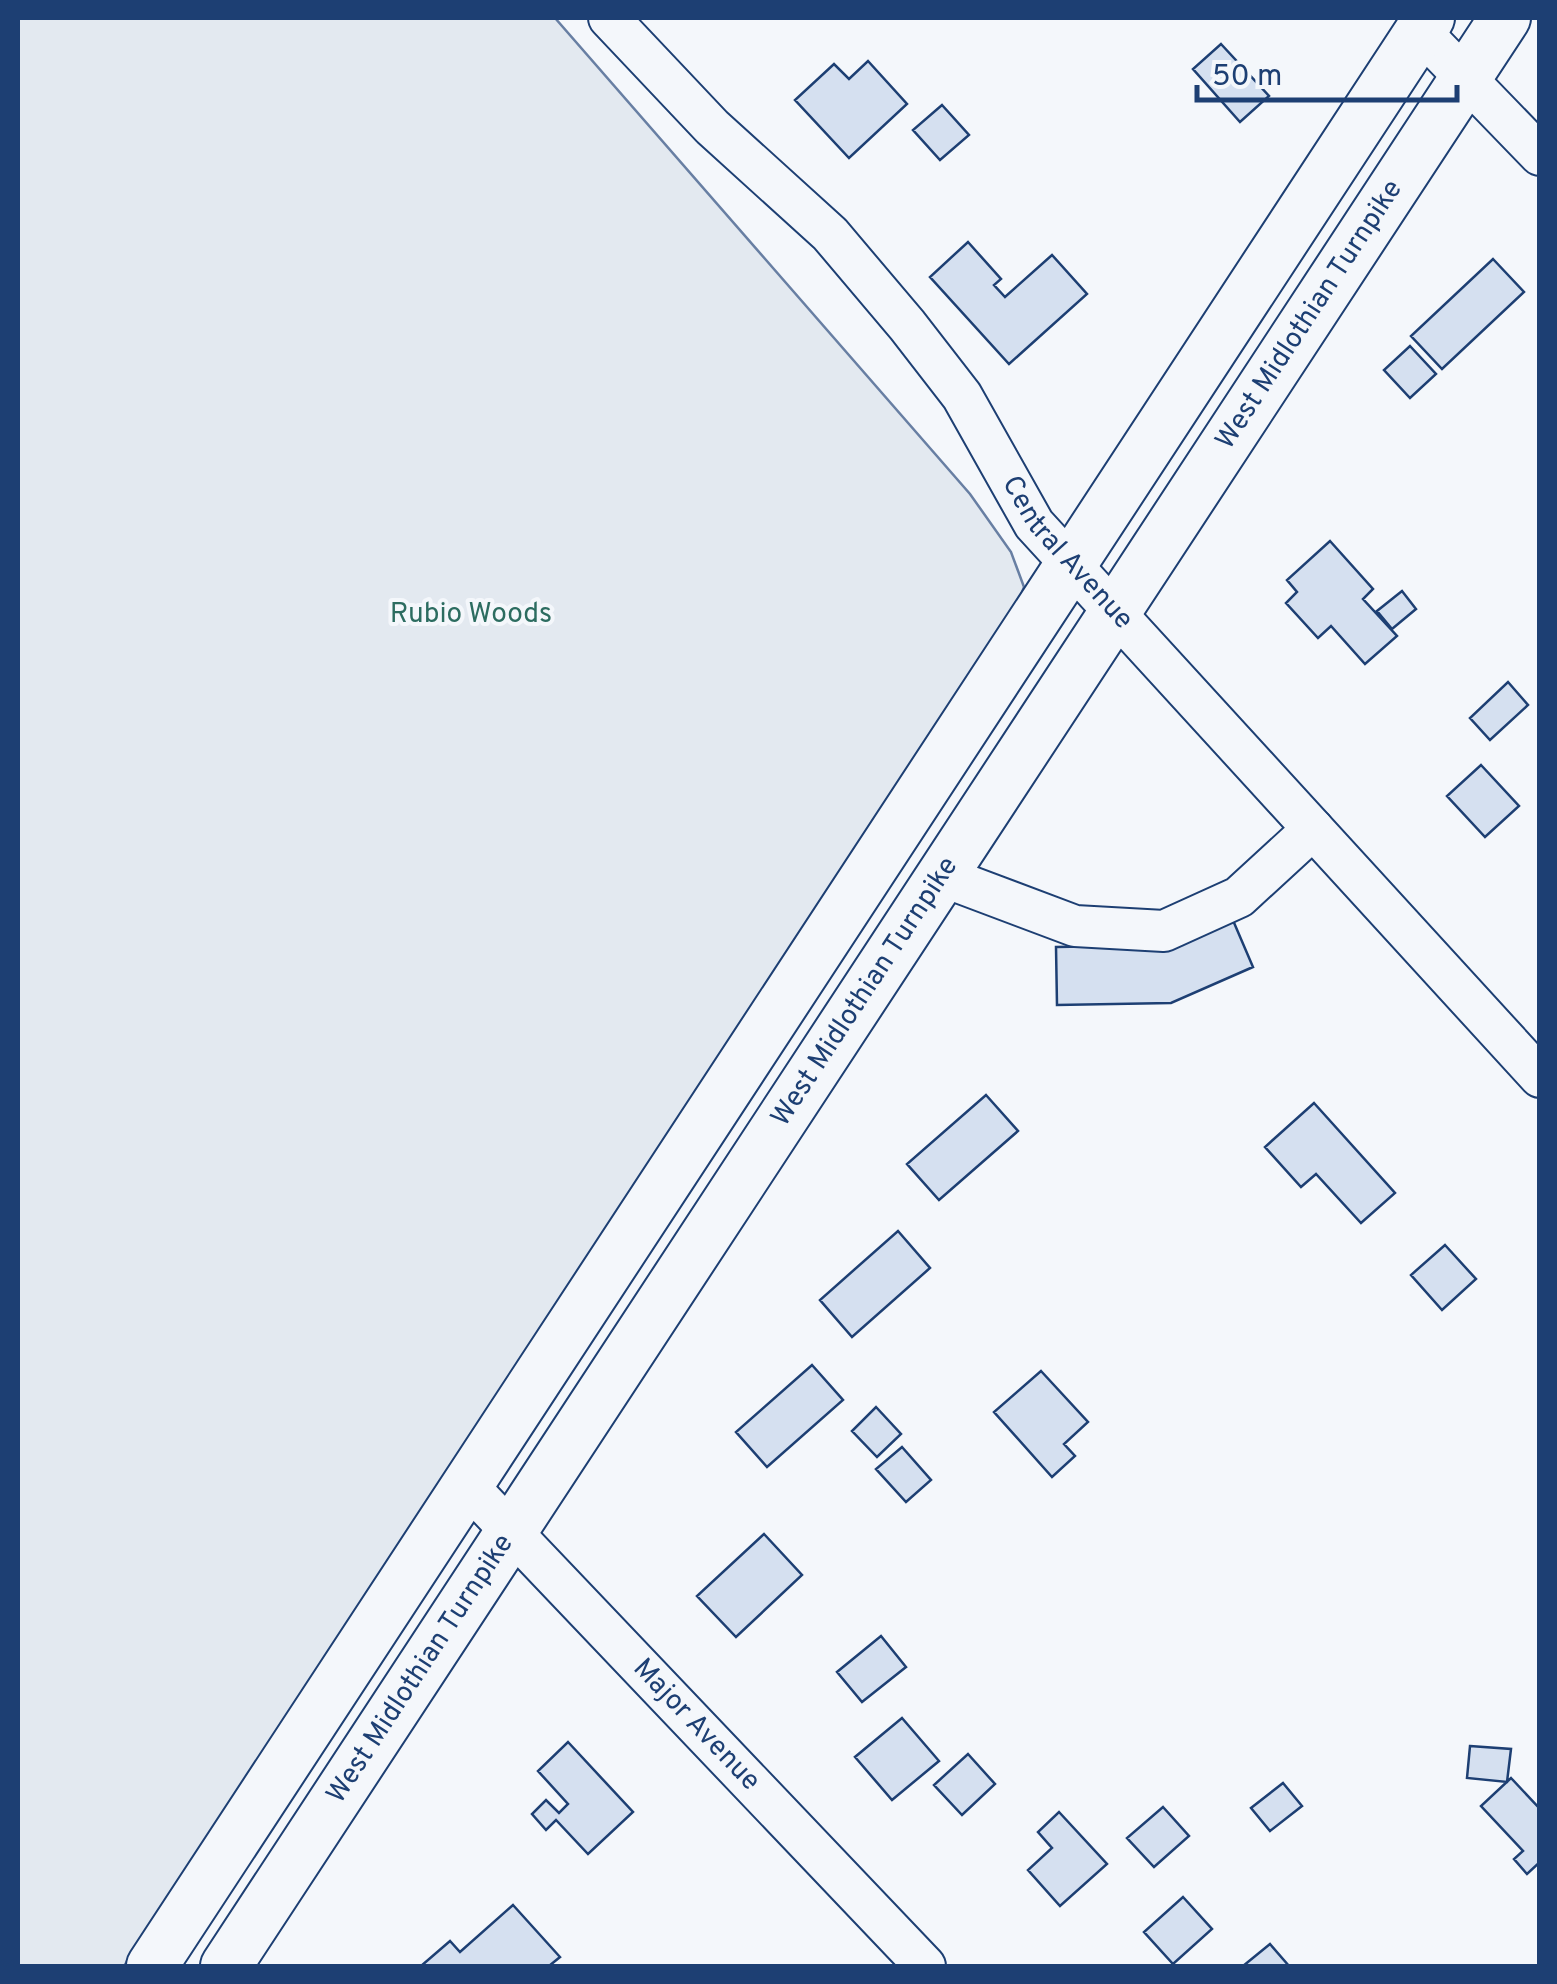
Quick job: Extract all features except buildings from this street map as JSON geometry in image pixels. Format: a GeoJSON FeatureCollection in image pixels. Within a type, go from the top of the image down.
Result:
{"type":"FeatureCollection","features":[{"type":"Feature","properties":{"kind":"main road","name":"West Midlothian Turnpike"},"geometry":{"type":"LineString","coordinates":[[226,1966],[1505,18]]}},
{"type":"Feature","properties":{"kind":"main road"},"geometry":{"type":"LineString","coordinates":[[152,1966],[1424,24]]}},
{"type":"Feature","properties":{"kind":"street","name":"Central Avenue"},"geometry":{"type":"LineString","coordinates":[[608,18],[712,127],[830,234],[962,396],[1034,524],[1540,1076]]}},
{"type":"Feature","properties":{"kind":"street"},"geometry":{"type":"LineString","coordinates":[[1424,24],[1540,155]]}},
{"type":"Feature","properties":{"kind":"street"},"geometry":{"type":"LineString","coordinates":[[942,876],[1074,926],[1164,931],[1239,897],[1312,829]]}},
{"type":"Feature","properties":{"kind":"street","name":"Major Avenue"},"geometry":{"type":"LineString","coordinates":[[468,1486],[925,1966]]}},
{"type":"Feature","properties":{"kind":"green space","name":"Rubio Woods"},"geometry":{"type":"Polygon","coordinates":[[[18,18],[555,18],[970,494],[1011,552],[1024,587],[1012,619],[124,1966],[18,1966],[18,18]]]}}]}
